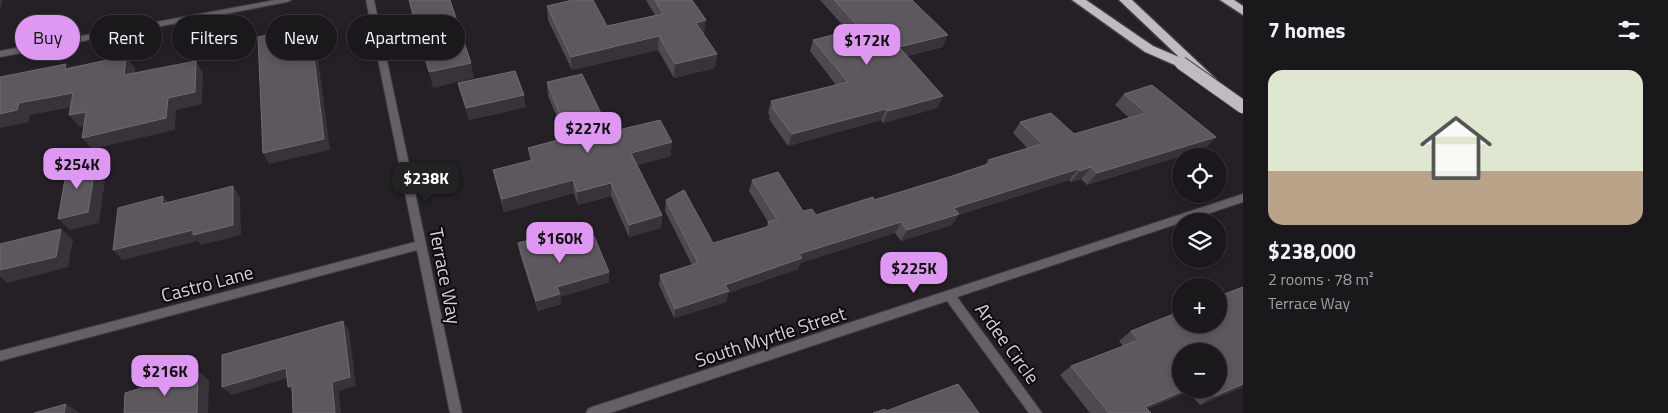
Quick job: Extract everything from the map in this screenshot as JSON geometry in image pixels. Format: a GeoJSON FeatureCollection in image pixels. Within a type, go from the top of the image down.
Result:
{"type":"FeatureCollection","features":[{"type":"Feature","properties":{"kind":"highway"},"geometry":{"type":"LineString","coordinates":[[1078,0],[1149,49],[1181,63]]}},
{"type":"Feature","properties":{"kind":"highway"},"geometry":{"type":"LineString","coordinates":[[1095,0],[1160,45],[1181,63],[1243,108]]}},
{"type":"Feature","properties":{"kind":"highway"},"geometry":{"type":"LineString","coordinates":[[1125,0],[1243,108]]}},
{"type":"Feature","properties":{"kind":"highway"},"geometry":{"type":"LineString","coordinates":[[1226,0],[1243,11]]}},
{"type":"Feature","properties":{"kind":"street"},"geometry":{"type":"LineString","coordinates":[[0,54],[287,0]]}},
{"type":"Feature","properties":{"kind":"street","name":"Terrace Way"},"geometry":{"type":"LineString","coordinates":[[370,0],[456,413]]}},
{"type":"Feature","properties":{"kind":"street","name":"South Myrtle Street"},"geometry":{"type":"LineString","coordinates":[[592,413],[1243,198]]}},
{"type":"Feature","properties":{"kind":"street","name":"Castro Lane"},"geometry":{"type":"LineString","coordinates":[[0,356],[422,244]]}},
{"type":"Feature","properties":{"kind":"street","name":"Ardee Circle"},"geometry":{"type":"LineString","coordinates":[[950,296],[1036,413]]}},
{"type":"Feature","properties":{"kind":"building"},"geometry":{"type":"Polygon","coordinates":[[[409,0],[450,0],[455,15],[413,15],[409,0]]]}},
{"type":"Feature","properties":{"kind":"building"},"geometry":{"type":"Polygon","coordinates":[[[573,0],[593,0],[607,26],[663,14],[655,0],[692,0],[706,20],[696,23],[717,54],[675,64],[659,36],[571,57],[547,6],[573,0]]]}},
{"type":"Feature","properties":{"kind":"building"},"geometry":{"type":"Polygon","coordinates":[[[834,0],[912,0],[948,35],[899,47],[943,96],[792,134],[772,107],[774,106],[771,101],[848,82],[813,40],[860,28],[834,0]]]}},
{"type":"Feature","properties":{"kind":"building"},"geometry":{"type":"Polygon","coordinates":[[[266,35],[266,60],[314,60],[324,139],[263,153],[258,37],[266,35]]]}},
{"type":"Feature","properties":{"kind":"building"},"geometry":{"type":"Polygon","coordinates":[[[465,45],[471,63],[429,72],[426,60],[465,60],[465,45]]]}},
{"type":"Feature","properties":{"kind":"building"},"geometry":{"type":"Polygon","coordinates":[[[107,60],[126,60],[124,75],[196,61],[195,92],[168,98],[166,118],[82,138],[86,112],[69,115],[73,93],[19,103],[17,110],[0,114],[0,77],[66,64],[65,69],[107,60]]]}},
{"type":"Feature","properties":{"kind":"building"},"geometry":{"type":"Polygon","coordinates":[[[515,71],[524,95],[466,108],[458,83],[515,71]]]}},
{"type":"Feature","properties":{"kind":"building"},"geometry":{"type":"Polygon","coordinates":[[[582,74],[610,132],[660,120],[672,142],[631,153],[662,215],[629,225],[611,183],[577,192],[573,180],[502,199],[493,170],[533,160],[528,148],[569,137],[547,82],[582,74]]]}},
{"type":"Feature","properties":{"kind":"building"},"geometry":{"type":"Polygon","coordinates":[[[1152,85],[1216,137],[1180,148],[1172,148],[1172,150],[1097,173],[1091,167],[1080,171],[1078,169],[954,208],[959,214],[907,230],[901,222],[799,254],[802,258],[725,285],[729,291],[675,309],[660,275],[698,263],[666,200],[684,190],[713,243],[770,226],[768,222],[777,219],[752,180],[778,172],[803,211],[812,209],[816,215],[873,197],[874,200],[949,177],[991,163],[988,160],[1042,144],[1020,122],[1051,113],[1074,134],[1146,113],[1124,94],[1152,85]]]}},
{"type":"Feature","properties":{"kind":"building"},"geometry":{"type":"Polygon","coordinates":[[[96,162],[88,212],[58,219],[67,168],[96,162]]]}},
{"type":"Feature","properties":{"kind":"building"},"geometry":{"type":"Polygon","coordinates":[[[233,186],[233,225],[193,235],[193,230],[113,250],[118,208],[163,196],[162,204],[233,186]]]}},
{"type":"Feature","properties":{"kind":"building"},"geometry":{"type":"Polygon","coordinates":[[[61,229],[56,257],[0,270],[0,244],[61,229]]]}},
{"type":"Feature","properties":{"kind":"building"},"geometry":{"type":"Polygon","coordinates":[[[544,236],[549,249],[594,236],[609,272],[557,287],[560,294],[536,301],[518,243],[544,236]]]}},
{"type":"Feature","properties":{"kind":"building"},"geometry":{"type":"Polygon","coordinates":[[[1243,287],[1243,384],[1227,391],[1227,343],[1172,343],[1172,396],[1145,407],[1151,413],[1109,413],[1071,366],[1139,340],[1131,331],[1172,315],[1172,333],[1227,333],[1227,293],[1243,287]]]}},
{"type":"Feature","properties":{"kind":"building"},"geometry":{"type":"Polygon","coordinates":[[[343,321],[350,377],[332,382],[335,413],[293,413],[292,385],[288,387],[286,368],[222,387],[222,355],[343,321]]]}},
{"type":"Feature","properties":{"kind":"building"},"geometry":{"type":"Polygon","coordinates":[[[198,371],[197,413],[124,413],[125,393],[198,371]]]}},
{"type":"Feature","properties":{"kind":"building"},"geometry":{"type":"Polygon","coordinates":[[[958,384],[979,413],[873,413],[885,409],[886,411],[958,384]]]}},
{"type":"Feature","properties":{"kind":"building"},"geometry":{"type":"Polygon","coordinates":[[[66,404],[64,413],[34,413],[66,404]]]}}]}
